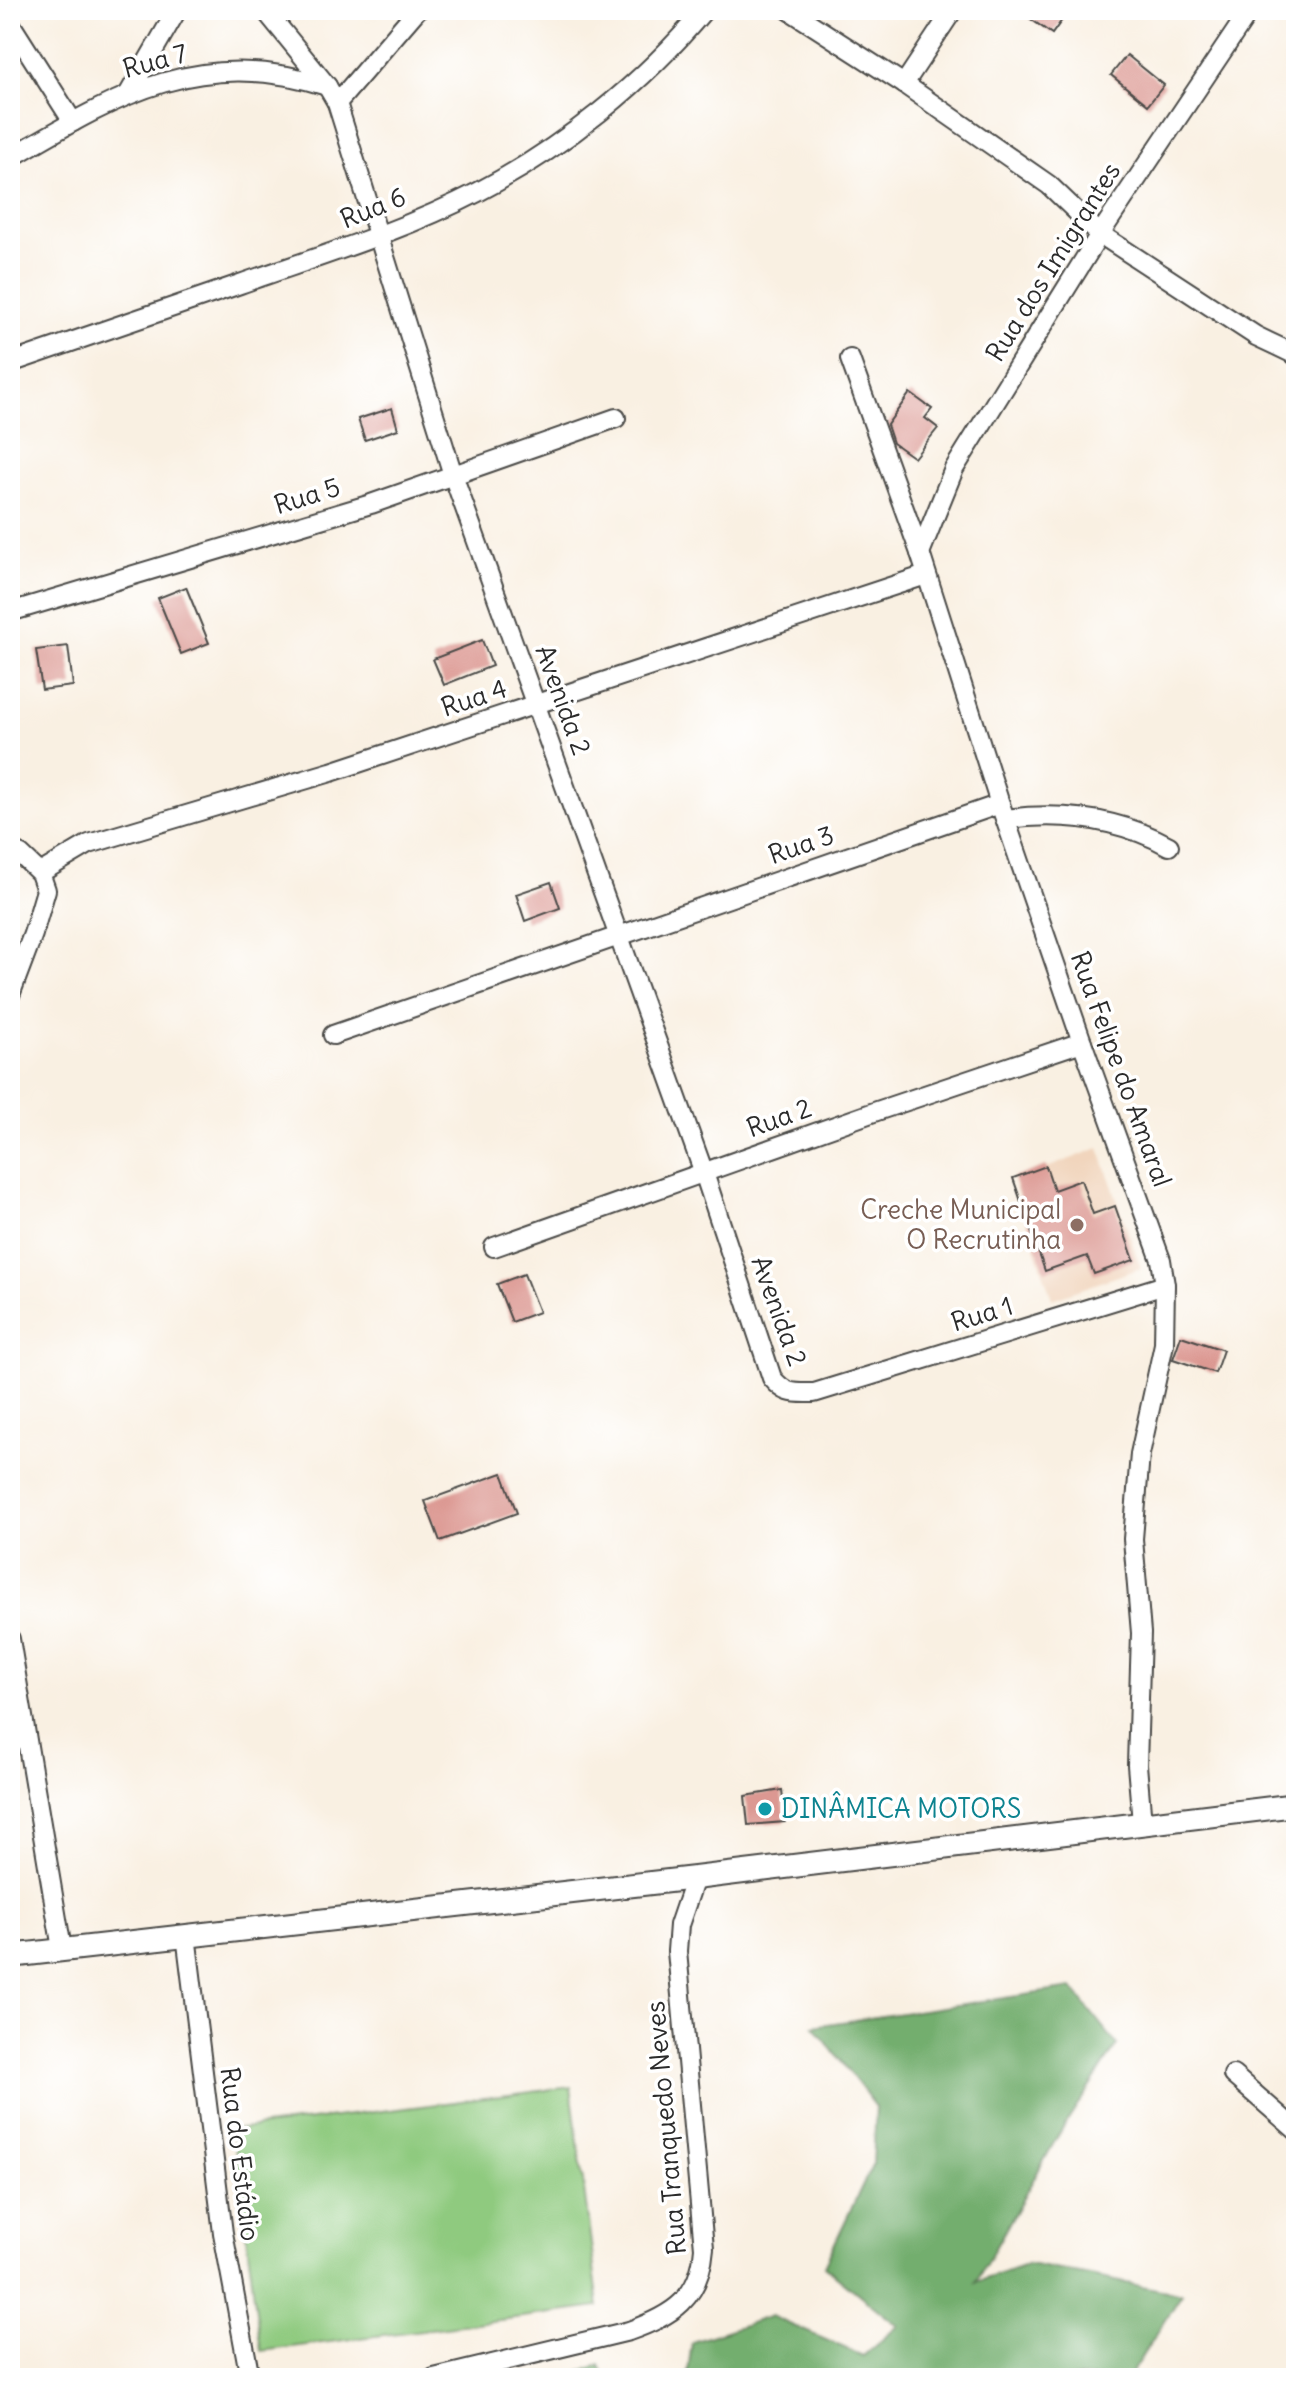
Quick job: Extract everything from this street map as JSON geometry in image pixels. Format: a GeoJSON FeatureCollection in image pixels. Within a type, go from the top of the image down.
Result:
{"type":"FeatureCollection","features":[{"type":"Feature","properties":{"kind":"street"},"geometry":{"type":"LineString","coordinates":[[129,93],[177,10]]}},
{"type":"Feature","properties":{"kind":"street","name":"Avenida 2"},"geometry":{"type":"LineString","coordinates":[[265,10],[327,86],[337,103],[453,475],[704,1173],[772,1378],[791,1393],[814,1393]]}},
{"type":"Feature","properties":{"kind":"street"},"geometry":{"type":"LineString","coordinates":[[337,103],[417,10]]}},
{"type":"Feature","properties":{"kind":"street","name":"Rua 6"},"geometry":{"type":"LineString","coordinates":[[10,363],[378,236],[478,192],[537,156],[597,113],[643,75],[684,35],[704,10]]}},
{"type":"Feature","properties":{"kind":"street"},"geometry":{"type":"LineString","coordinates":[[789,10],[904,84],[1049,185],[1100,234],[1256,336],[1296,355]]}},
{"type":"Feature","properties":{"kind":"street"},"geometry":{"type":"LineString","coordinates":[[904,84],[953,10]]}},
{"type":"Feature","properties":{"kind":"street","name":"Rua dos Imigrantes"},"geometry":{"type":"LineString","coordinates":[[920,553],[954,469],[1100,234],[1250,10]]}},
{"type":"Feature","properties":{"kind":"street"},"geometry":{"type":"LineString","coordinates":[[10,23],[73,122]]}},
{"type":"Feature","properties":{"kind":"street","name":"Rua 7"},"geometry":{"type":"LineString","coordinates":[[10,158],[129,93],[188,77],[221,73],[290,74],[327,86]]}},
{"type":"Feature","properties":{"kind":"street","name":"Rua Felipe do Amaral"},"geometry":{"type":"LineString","coordinates":[[850,359],[920,553],[1082,1042],[1154,1235],[1165,1285],[1164,1344],[1140,1454],[1133,1539],[1141,1633],[1137,1765],[1142,1823]]}},
{"type":"Feature","properties":{"kind":"street","name":"Rua 5"},"geometry":{"type":"LineString","coordinates":[[10,612],[371,504],[616,418]]}},
{"type":"Feature","properties":{"kind":"street","name":"Rua 4"},"geometry":{"type":"LineString","coordinates":[[43,882],[89,844],[316,777],[926,575]]}},
{"type":"Feature","properties":{"kind":"street","name":"Rua 3"},"geometry":{"type":"LineString","coordinates":[[333,1035],[617,935],[1003,811],[1075,816],[1113,823],[1169,846]]}},
{"type":"Feature","properties":{"kind":"street"},"geometry":{"type":"LineString","coordinates":[[10,850],[21,855],[43,882],[10,995]]}},
{"type":"Feature","properties":{"kind":"street","name":"Rua 2"},"geometry":{"type":"LineString","coordinates":[[494,1247],[1082,1042]]}},
{"type":"Feature","properties":{"kind":"street","name":"Rua 1"},"geometry":{"type":"LineString","coordinates":[[814,1393],[1165,1285]]}},
{"type":"Feature","properties":{"kind":"street"},"geometry":{"type":"LineString","coordinates":[[10,1639],[13,1683],[62,1949]]}},
{"type":"Feature","properties":{"kind":"street"},"geometry":{"type":"LineString","coordinates":[[10,1956],[695,1878],[1296,1805]]}},
{"type":"Feature","properties":{"kind":"street","name":"Rua Tranquedo Neves"},"geometry":{"type":"LineString","coordinates":[[434,2378],[629,2331],[675,2310],[696,2284],[703,2267],[704,2248],[677,1936],[695,1878]]}},
{"type":"Feature","properties":{"kind":"street","name":"Rua do Estádio"},"geometry":{"type":"LineString","coordinates":[[186,1935],[223,2233],[250,2378]]}},
{"type":"Feature","properties":{"kind":"street"},"geometry":{"type":"LineString","coordinates":[[1233,2075],[1296,2130]]}},
{"type":"Feature","properties":{"kind":"shaded area","name":"Creche Municipal O Recrutinha"},"geometry":{"type":"Polygon","coordinates":[[[1099,1148],[1141,1268],[1052,1299],[1013,1181],[1099,1148]]]}},
{"type":"Feature","properties":{"kind":"green space"},"geometry":{"type":"Polygon","coordinates":[[[1072,1988],[1117,2045],[1056,2139],[976,2282],[1029,2264],[1182,2294],[1128,2378],[687,2378],[692,2342],[771,2316],[863,2356],[898,2326],[824,2266],[873,2163],[876,2107],[814,2026],[1072,1988]]]}},
{"type":"Feature","properties":{"kind":"green space"},"geometry":{"type":"Polygon","coordinates":[[[571,2087],[599,2307],[261,2351],[233,2130],[571,2087]]]}},
{"type":"Feature","properties":{"kind":"green space"},"geometry":{"type":"Polygon","coordinates":[[[600,2365],[606,2378],[557,2378],[600,2365]]]}},
{"type":"Feature","properties":{"kind":"building"},"geometry":{"type":"Polygon","coordinates":[[[1018,10],[1069,10],[1052,34],[1018,10]]]}},
{"type":"Feature","properties":{"kind":"building"},"geometry":{"type":"Polygon","coordinates":[[[1127,55],[1164,85],[1148,105],[1111,75],[1127,55]]]}},
{"type":"Feature","properties":{"kind":"building"},"geometry":{"type":"Polygon","coordinates":[[[910,393],[932,409],[925,418],[938,428],[914,458],[893,443],[887,425],[910,393]]]}},
{"type":"Feature","properties":{"kind":"building"},"geometry":{"type":"Polygon","coordinates":[[[392,408],[398,429],[365,440],[358,419],[392,408]]]}},
{"type":"Feature","properties":{"kind":"building"},"geometry":{"type":"Polygon","coordinates":[[[186,587],[209,643],[181,654],[158,598],[186,587]]]}},
{"type":"Feature","properties":{"kind":"building"},"geometry":{"type":"Polygon","coordinates":[[[482,640],[492,666],[444,685],[433,659],[482,640]]]}},
{"type":"Feature","properties":{"kind":"building"},"geometry":{"type":"Polygon","coordinates":[[[68,646],[73,686],[42,690],[36,650],[68,646]]]}},
{"type":"Feature","properties":{"kind":"building"},"geometry":{"type":"Polygon","coordinates":[[[551,882],[560,908],[525,921],[516,894],[551,882]]]}},
{"type":"Feature","properties":{"kind":"building","name":"Creche Municipal O Recrutinha"},"geometry":{"type":"Polygon","coordinates":[[[1046,1166],[1054,1190],[1081,1180],[1093,1214],[1115,1206],[1134,1260],[1094,1274],[1087,1256],[1045,1271],[1013,1178],[1046,1166]]]}},
{"type":"Feature","properties":{"kind":"building"},"geometry":{"type":"Polygon","coordinates":[[[524,1274],[539,1312],[512,1322],[497,1284],[524,1274]]]}},
{"type":"Feature","properties":{"kind":"building"},"geometry":{"type":"Polygon","coordinates":[[[1181,1336],[1223,1350],[1215,1373],[1173,1359],[1181,1336]]]}},
{"type":"Feature","properties":{"kind":"building"},"geometry":{"type":"Polygon","coordinates":[[[502,1473],[517,1513],[440,1541],[425,1501],[502,1473]]]}},
{"type":"Feature","properties":{"kind":"building","name":"DINÂMICA MOTORS"},"geometry":{"type":"Polygon","coordinates":[[[782,1790],[785,1822],[748,1825],[745,1796],[782,1790]]]}},
{"type":"Feature","properties":{"kind":"place","name":"Creche Municipal O Recrutinha"},"geometry":{"type":"Point","coordinates":[1077,1225]}},
{"type":"Feature","properties":{"kind":"place","name":"DINÂMICA MOTORS"},"geometry":{"type":"Point","coordinates":[765,1809]}}]}
